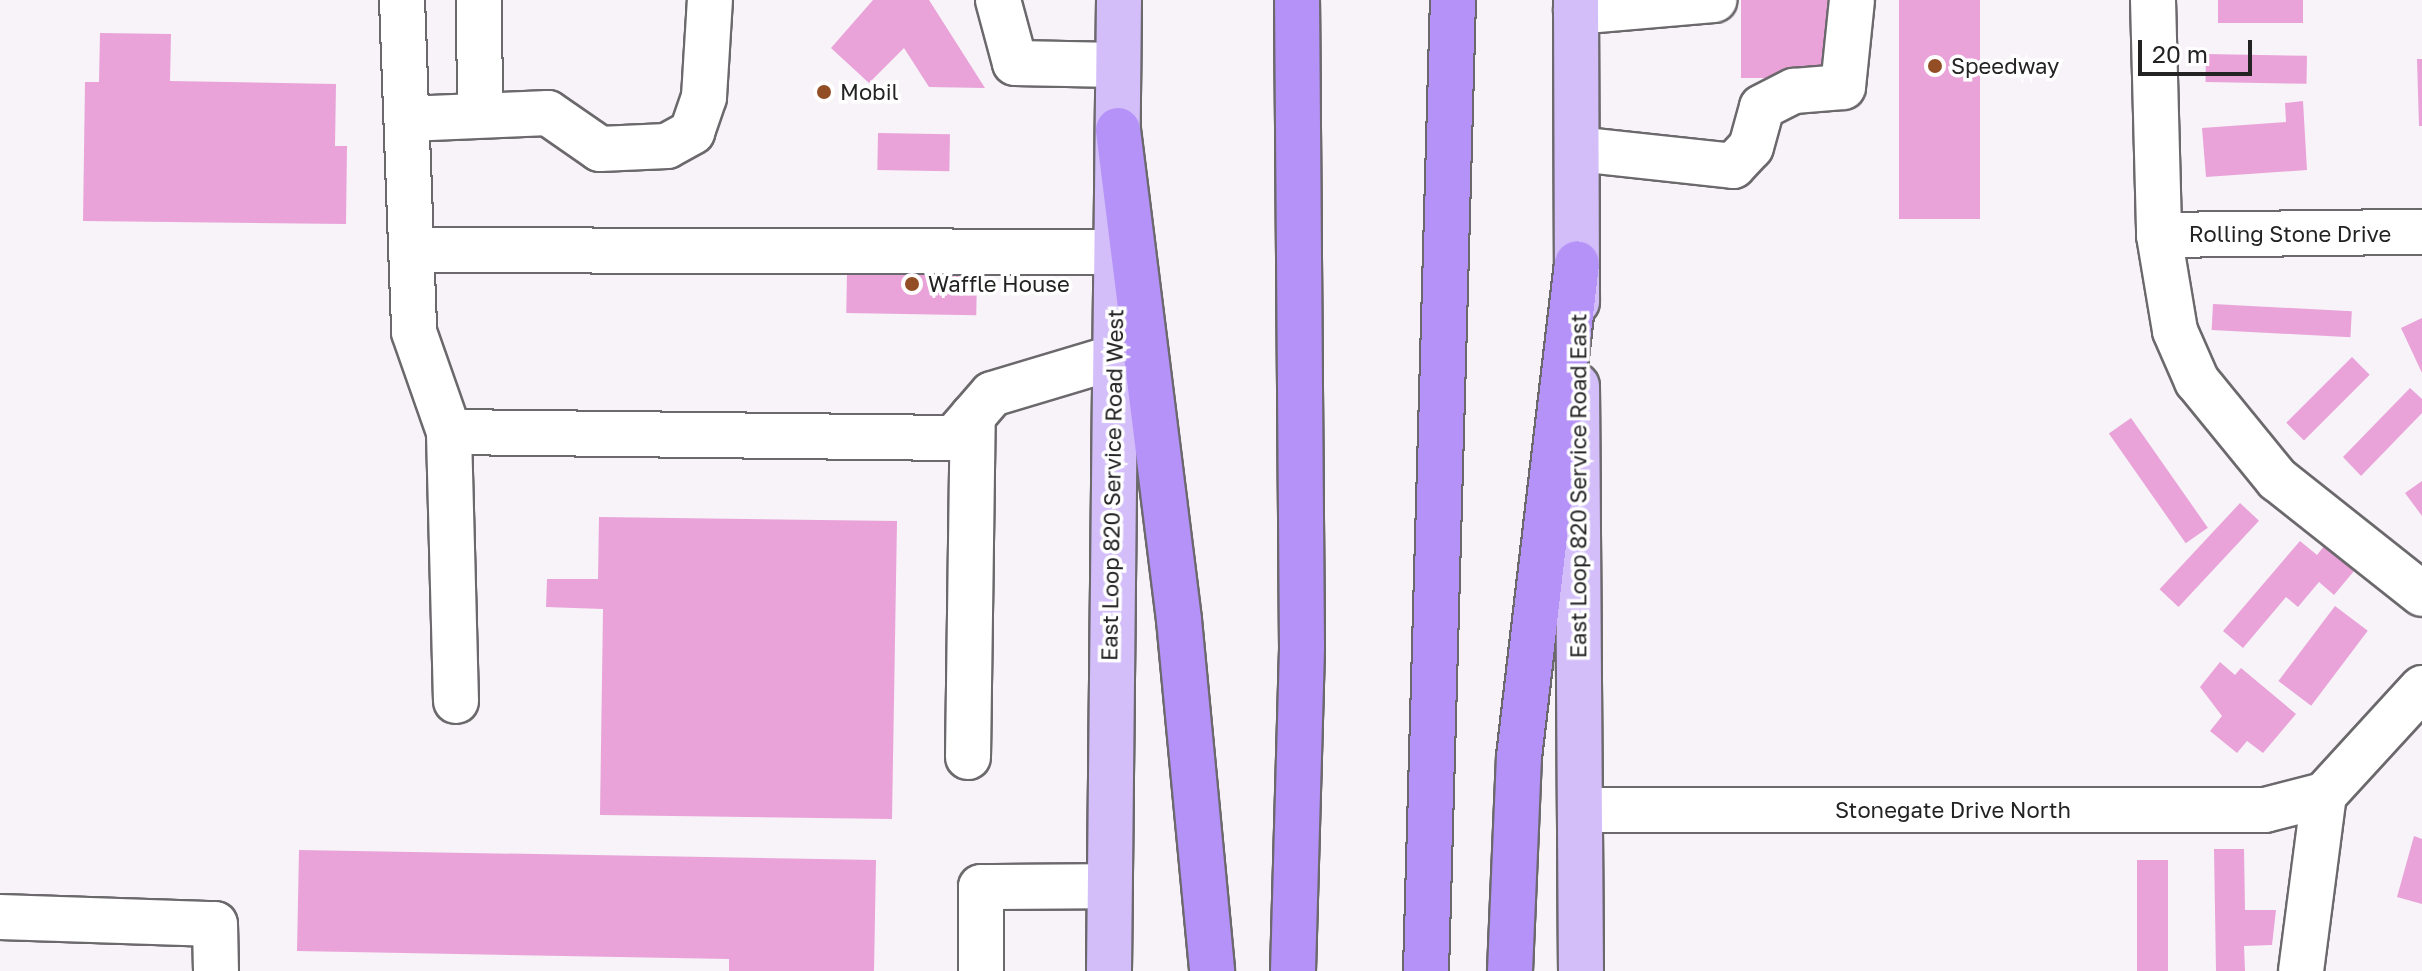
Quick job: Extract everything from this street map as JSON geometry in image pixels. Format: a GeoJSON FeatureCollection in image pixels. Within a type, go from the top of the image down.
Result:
{"type":"FeatureCollection","features":[{"type":"Feature","properties":{"kind":"highway"},"geometry":{"type":"LineString","coordinates":[[1293,971],[1302,647],[1297,0]]}},
{"type":"Feature","properties":{"kind":"highway"},"geometry":{"type":"LineString","coordinates":[[1426,971],[1453,0]]}},
{"type":"Feature","properties":{"kind":"highway"},"geometry":{"type":"LineString","coordinates":[[1118,130],[1179,620],[1212,971]]}},
{"type":"Feature","properties":{"kind":"highway"},"geometry":{"type":"LineString","coordinates":[[1510,971],[1519,757],[1577,263]]}},
{"type":"Feature","properties":{"kind":"main road","name":"East Loop 820 Service Road West"},"geometry":{"type":"LineString","coordinates":[[1109,971],[1119,0]]}},
{"type":"Feature","properties":{"kind":"main road","name":"East Loop 820 Service Road East"},"geometry":{"type":"LineString","coordinates":[[1576,6],[1581,971]]}},
{"type":"Feature","properties":{"kind":"street"},"geometry":{"type":"LineString","coordinates":[[402,0],[414,332],[449,432],[456,701]]}},
{"type":"Feature","properties":{"kind":"street"},"geometry":{"type":"LineString","coordinates":[[479,0],[480,115]]}},
{"type":"Feature","properties":{"kind":"street"},"geometry":{"type":"LineString","coordinates":[[407,119],[548,113],[600,149],[667,146],[692,132],[704,97],[710,0]]}},
{"type":"Feature","properties":{"kind":"street"},"geometry":{"type":"LineString","coordinates":[[998,0],[1015,63],[1118,65]]}},
{"type":"Feature","properties":{"kind":"street"},"geometry":{"type":"LineString","coordinates":[[1576,6],[1714,0]]}},
{"type":"Feature","properties":{"kind":"street"},"geometry":{"type":"LineString","coordinates":[[1577,149],[1733,166],[1751,147],[1762,107],[1794,91],[1843,87],[1852,0]]}},
{"type":"Feature","properties":{"kind":"street"},"geometry":{"type":"LineString","coordinates":[[2153,0],[2159,235],[2175,331],[2197,381],[2277,479],[2422,594]]}},
{"type":"Feature","properties":{"kind":"street","name":"Rolling Stone Drive"},"geometry":{"type":"LineString","coordinates":[[2159,235],[2422,232]]}},
{"type":"Feature","properties":{"kind":"street"},"geometry":{"type":"LineString","coordinates":[[412,250],[1115,252]]}},
{"type":"Feature","properties":{"kind":"street"},"geometry":{"type":"LineString","coordinates":[[449,432],[954,438],[992,394],[1115,357]]}},
{"type":"Feature","properties":{"kind":"street"},"geometry":{"type":"LineString","coordinates":[[968,757],[973,416]]}},
{"type":"Feature","properties":{"kind":"street"},"geometry":{"type":"LineString","coordinates":[[2301,971],[2324,795],[2422,688]]}},
{"type":"Feature","properties":{"kind":"street","name":"Stonegate Drive North"},"geometry":{"type":"LineString","coordinates":[[1580,810],[2265,810],[2324,795]]}},
{"type":"Feature","properties":{"kind":"street"},"geometry":{"type":"LineString","coordinates":[[981,971],[981,887],[1109,886]]}},
{"type":"Feature","properties":{"kind":"street"},"geometry":{"type":"LineString","coordinates":[[0,917],[215,924],[216,971]]}},
{"type":"Feature","properties":{"kind":"building"},"geometry":{"type":"Polygon","coordinates":[[[873,0],[929,0],[985,88],[929,87],[904,48],[869,83],[831,48],[873,0]]]}},
{"type":"Feature","properties":{"kind":"building"},"geometry":{"type":"Polygon","coordinates":[[[1741,0],[1828,0],[1828,78],[1741,78],[1741,0]]]}},
{"type":"Feature","properties":{"kind":"building"},"geometry":{"type":"Polygon","coordinates":[[[1899,0],[1980,0],[1980,219],[1899,219],[1899,0]]]}},
{"type":"Feature","properties":{"kind":"building"},"geometry":{"type":"Polygon","coordinates":[[[2218,0],[2303,0],[2303,23],[2218,23],[2218,0]]]}},
{"type":"Feature","properties":{"kind":"building"},"geometry":{"type":"Polygon","coordinates":[[[100,33],[171,34],[170,81],[336,84],[335,146],[347,146],[346,224],[83,221],[85,82],[99,82],[100,33]]]}},
{"type":"Feature","properties":{"kind":"building"},"geometry":{"type":"Polygon","coordinates":[[[2206,54],[2307,56],[2306,84],[2206,82],[2206,54]]]}},
{"type":"Feature","properties":{"kind":"building"},"geometry":{"type":"Polygon","coordinates":[[[2417,59],[2422,59],[2422,126],[2419,126],[2417,59]]]}},
{"type":"Feature","properties":{"kind":"building"},"geometry":{"type":"Polygon","coordinates":[[[2303,101],[2307,170],[2206,177],[2202,128],[2286,122],[2285,103],[2303,101]]]}},
{"type":"Feature","properties":{"kind":"building"},"geometry":{"type":"Polygon","coordinates":[[[878,133],[950,134],[949,171],[877,170],[878,133]]]}},
{"type":"Feature","properties":{"kind":"building","name":"Waffle House"},"geometry":{"type":"Polygon","coordinates":[[[847,271],[977,273],[976,315],[846,313],[847,271]]]}},
{"type":"Feature","properties":{"kind":"building"},"geometry":{"type":"Polygon","coordinates":[[[2213,304],[2352,311],[2350,337],[2212,330],[2213,304]]]}},
{"type":"Feature","properties":{"kind":"building"},"geometry":{"type":"Polygon","coordinates":[[[2422,318],[2422,373],[2401,328],[2422,318]]]}},
{"type":"Feature","properties":{"kind":"building"},"geometry":{"type":"Polygon","coordinates":[[[2352,357],[2370,375],[2304,440],[2286,423],[2352,357]]]}},
{"type":"Feature","properties":{"kind":"building"},"geometry":{"type":"Polygon","coordinates":[[[2410,388],[2422,399],[2422,413],[2361,476],[2343,457],[2410,388]]]}},
{"type":"Feature","properties":{"kind":"building"},"geometry":{"type":"Polygon","coordinates":[[[2131,418],[2208,528],[2186,543],[2109,433],[2131,418]]]}},
{"type":"Feature","properties":{"kind":"building"},"geometry":{"type":"Polygon","coordinates":[[[2422,481],[2422,516],[2405,493],[2422,481]]]}},
{"type":"Feature","properties":{"kind":"building"},"geometry":{"type":"Polygon","coordinates":[[[2240,503],[2259,521],[2179,607],[2160,589],[2240,503]]]}},
{"type":"Feature","properties":{"kind":"building"},"geometry":{"type":"Polygon","coordinates":[[[599,517],[897,521],[892,819],[600,815],[603,609],[546,607],[547,579],[598,579],[599,517]]]}},
{"type":"Feature","properties":{"kind":"building"},"geometry":{"type":"Polygon","coordinates":[[[2300,541],[2317,555],[2325,545],[2354,571],[2334,595],[2319,582],[2298,607],[2286,597],[2243,648],[2223,631],[2300,541]]]}},
{"type":"Feature","properties":{"kind":"building"},"geometry":{"type":"Polygon","coordinates":[[[2335,606],[2368,631],[2311,706],[2278,681],[2335,606]]]}},
{"type":"Feature","properties":{"kind":"building"},"geometry":{"type":"Polygon","coordinates":[[[2220,662],[2235,675],[2241,668],[2296,714],[2263,753],[2247,741],[2237,753],[2210,731],[2222,716],[2200,687],[2220,662]]]}},
{"type":"Feature","properties":{"kind":"building"},"geometry":{"type":"Polygon","coordinates":[[[2414,836],[2422,839],[2422,904],[2397,897],[2414,836]]]}},
{"type":"Feature","properties":{"kind":"building"},"geometry":{"type":"Polygon","coordinates":[[[2214,849],[2244,849],[2245,910],[2276,910],[2272,945],[2244,946],[2245,971],[2216,971],[2214,849]]]}},
{"type":"Feature","properties":{"kind":"building"},"geometry":{"type":"Polygon","coordinates":[[[299,850],[876,860],[874,971],[729,971],[729,959],[297,951],[299,850]]]}},
{"type":"Feature","properties":{"kind":"building"},"geometry":{"type":"Polygon","coordinates":[[[2137,860],[2168,860],[2168,971],[2137,971],[2137,860]]]}},
{"type":"Feature","properties":{"kind":"place","name":"Speedway"},"geometry":{"type":"Point","coordinates":[1935,66]}},
{"type":"Feature","properties":{"kind":"place","name":"Mobil"},"geometry":{"type":"Point","coordinates":[824,92]}},
{"type":"Feature","properties":{"kind":"place","name":"Waffle House"},"geometry":{"type":"Point","coordinates":[912,284]}}]}
